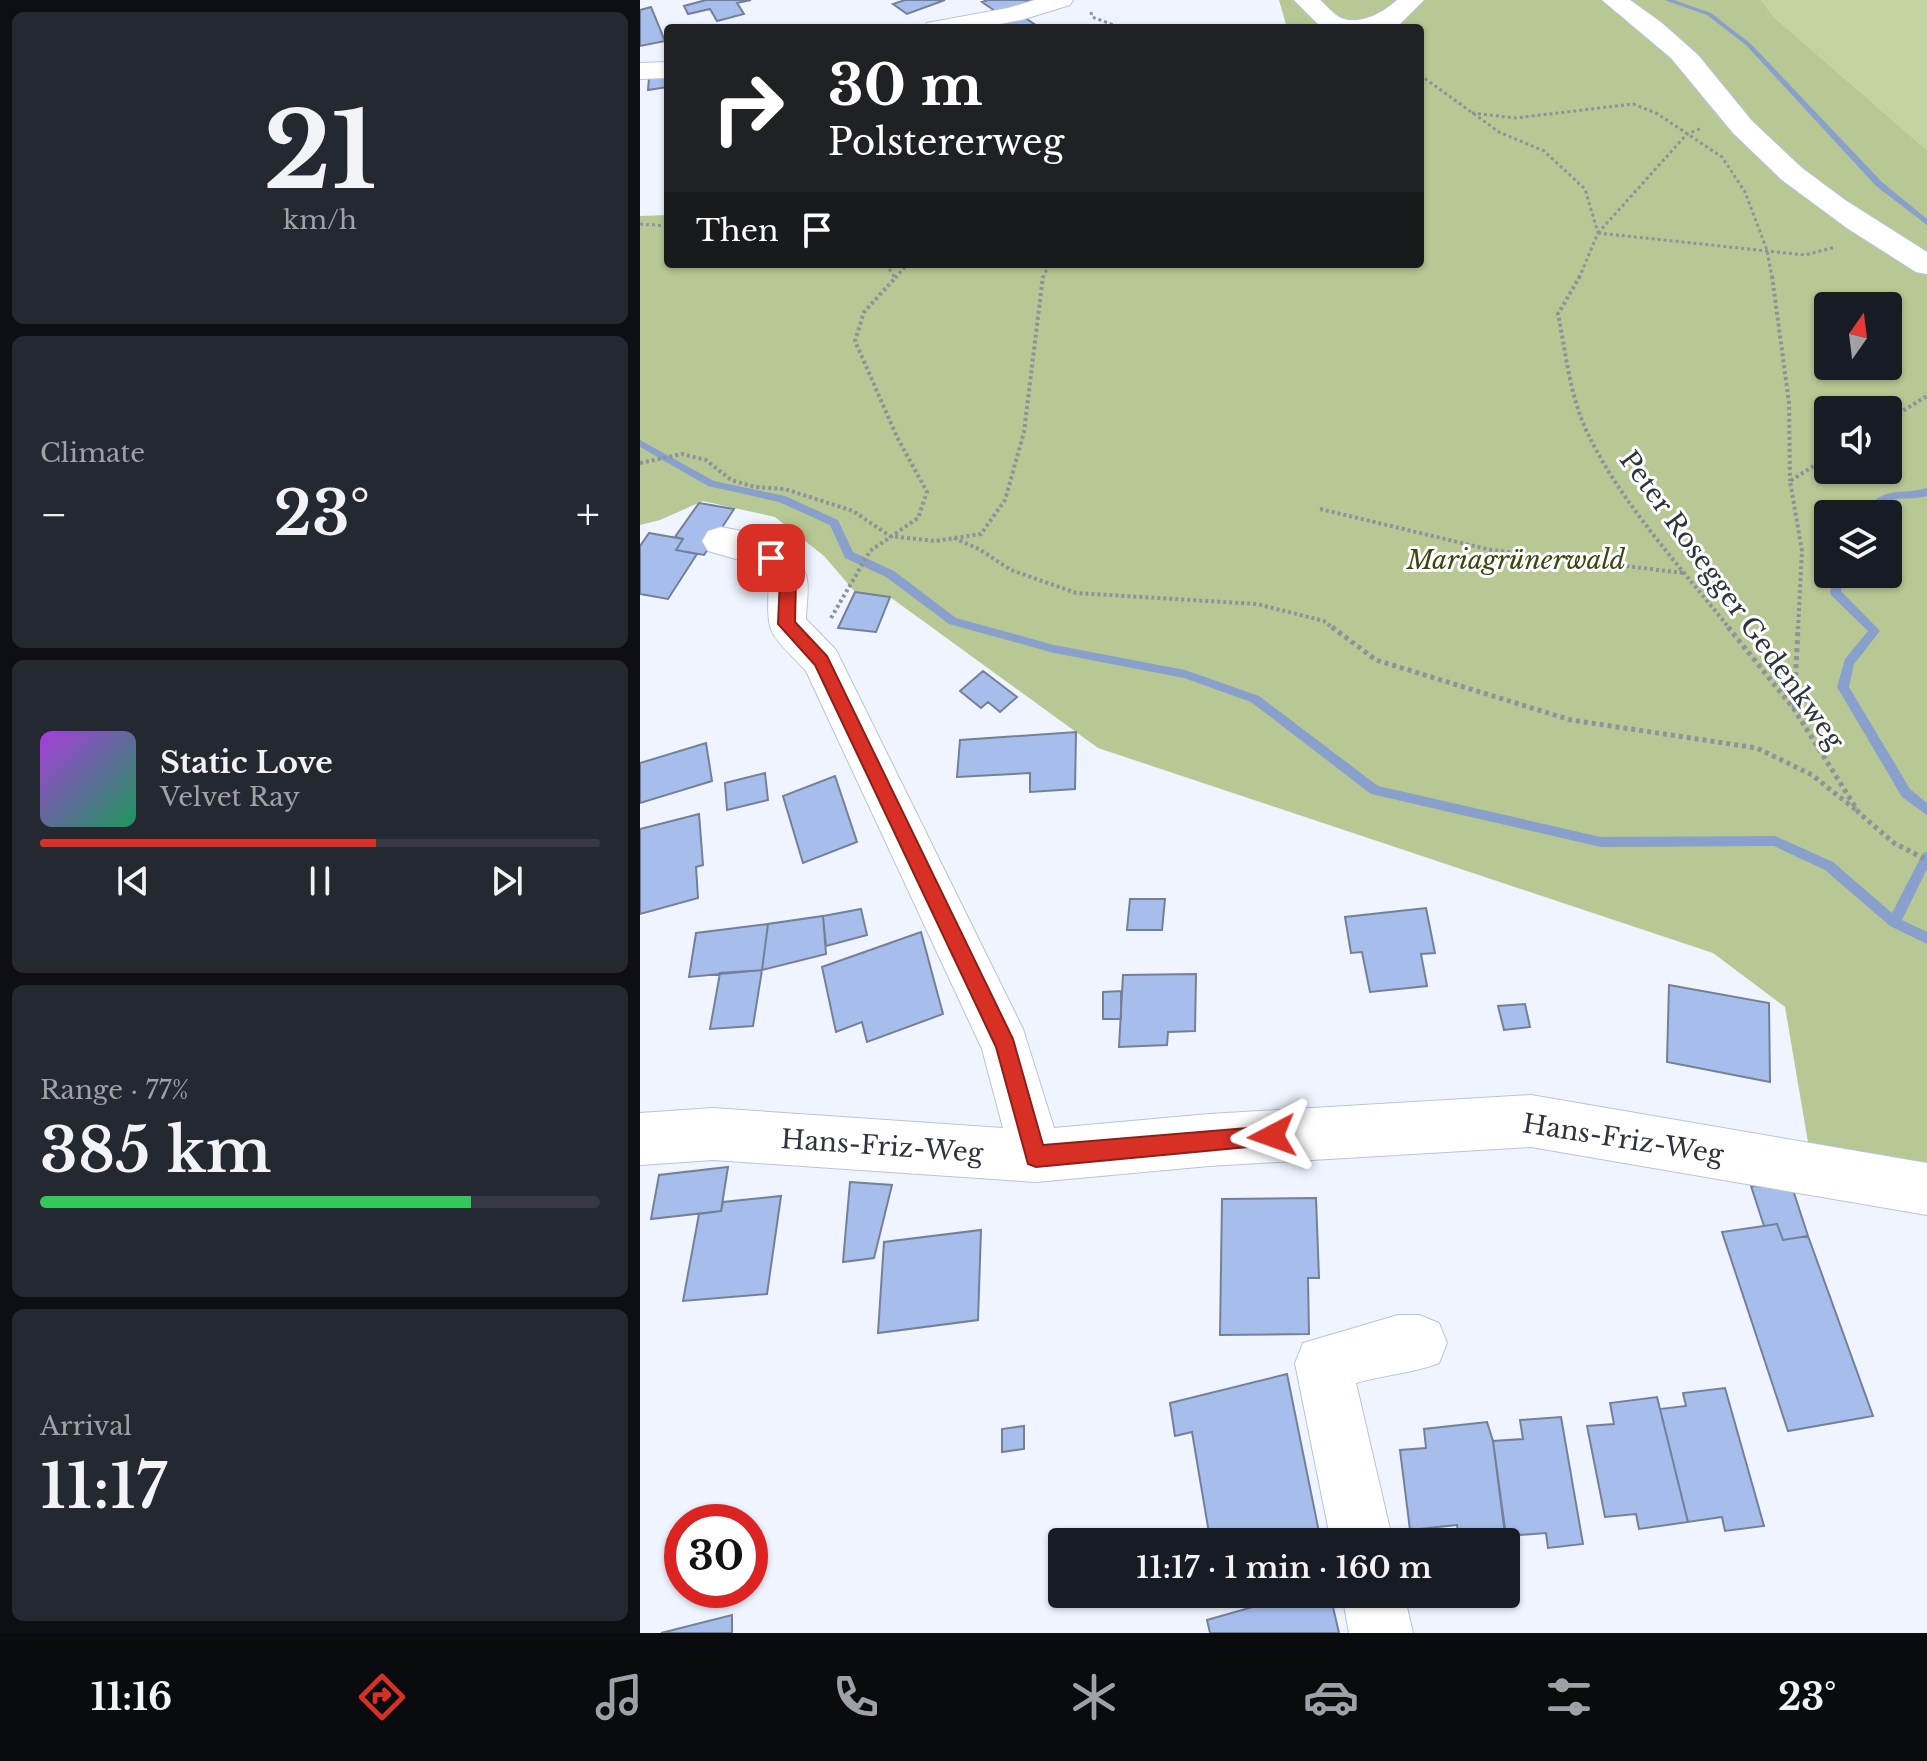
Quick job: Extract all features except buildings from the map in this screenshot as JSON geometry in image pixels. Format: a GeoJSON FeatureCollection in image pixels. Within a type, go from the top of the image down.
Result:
{"type":"FeatureCollection","features":[{"type":"Feature","properties":{"kind":"street"},"geometry":{"type":"LineString","coordinates":[[1306,0],[1335,24]]}},
{"type":"Feature","properties":{"kind":"street"},"geometry":{"type":"LineString","coordinates":[[1368,24],[1389,21],[1412,0]]}},
{"type":"Feature","properties":{"kind":"street"},"geometry":{"type":"LineString","coordinates":[[1614,0],[1658,31],[1690,63],[1733,117],[1794,177],[1827,204],[1927,265]]}},
{"type":"Feature","properties":{"kind":"street"},"geometry":{"type":"LineString","coordinates":[[959,24],[1073,3]]}},
{"type":"Feature","properties":{"kind":"street"},"geometry":{"type":"LineString","coordinates":[[640,71],[664,70]]}},
{"type":"Feature","properties":{"kind":"street"},"geometry":{"type":"LineString","coordinates":[[721,541],[746,545],[771,558],[788,578],[786,624],[822,661],[1006,1046],[1036,1156]]}},
{"type":"Feature","properties":{"kind":"street","name":"Hans-Friz-Weg"},"geometry":{"type":"LineString","coordinates":[[642,1141],[713,1134],[1036,1156],[1209,1140],[1531,1121],[1927,1189]]}},
{"type":"Feature","properties":{"kind":"street"},"geometry":{"type":"LineString","coordinates":[[1359,1528],[1323,1363],[1398,1343],[1419,1343]]}},
{"type":"Feature","properties":{"kind":"street"},"geometry":{"type":"LineString","coordinates":[[1376,1608],[1381,1633]]}},
{"type":"Feature","properties":{"kind":"path"},"geometry":{"type":"LineString","coordinates":[[1073,3],[1092,17],[1111,24]]}},
{"type":"Feature","properties":{"kind":"path"},"geometry":{"type":"LineString","coordinates":[[1424,78],[1499,132],[1544,151],[1564,166],[1585,189],[1598,233],[1805,255],[1850,244]]}},
{"type":"Feature","properties":{"kind":"path"},"geometry":{"type":"LineString","coordinates":[[1471,113],[1516,118],[1633,104],[1656,113],[1722,157],[1745,192],[1767,250],[1778,307],[1789,403],[1790,481],[1802,551],[1794,709]]}},
{"type":"Feature","properties":{"kind":"path"},"geometry":{"type":"LineString","coordinates":[[1687,134],[1733,117]]}},
{"type":"Feature","properties":{"kind":"path","name":"Peter Rosegger Gedenkweg"},"geometry":{"type":"LineString","coordinates":[[1687,134],[1598,233],[1577,282],[1558,314],[1570,375],[1587,433],[1637,513],[1794,709],[1859,813],[1894,843],[1927,860]]}},
{"type":"Feature","properties":{"kind":"path"},"geometry":{"type":"LineString","coordinates":[[640,224],[664,226]]}},
{"type":"Feature","properties":{"kind":"path"},"geometry":{"type":"LineString","coordinates":[[889,268],[895,278]]}},
{"type":"Feature","properties":{"kind":"path"},"geometry":{"type":"LineString","coordinates":[[811,650],[870,551],[918,518],[927,492],[905,458],[881,394],[855,341],[864,312],[904,268]]}},
{"type":"Feature","properties":{"kind":"path"},"geometry":{"type":"LineString","coordinates":[[640,463],[682,454],[706,460],[731,480],[755,487],[785,489],[853,511],[890,536],[935,541],[981,534],[1005,500],[1024,432],[1043,275],[1047,268]]}},
{"type":"Feature","properties":{"kind":"path"},"geometry":{"type":"LineString","coordinates":[[1902,411],[1927,396]]}},
{"type":"Feature","properties":{"kind":"path"},"geometry":{"type":"LineString","coordinates":[[1790,481],[1814,466]]}},
{"type":"Feature","properties":{"kind":"path"},"geometry":{"type":"LineString","coordinates":[[1320,509],[1491,550],[1685,573]]}},
{"type":"Feature","properties":{"kind":"path"},"geometry":{"type":"LineString","coordinates":[[954,538],[979,549],[1011,570],[1076,593],[1257,604],[1324,621],[1376,660],[1571,720],[1757,748],[1812,775],[1859,813]]}},
{"type":"Feature","properties":{"kind":"green space","name":"Mariagrünerwald"},"geometry":{"type":"Polygon","coordinates":[[[1279,0],[1761,0],[1775,18],[1927,150],[1927,1168],[1810,1154],[1785,1007],[1713,953],[1098,748],[890,597],[855,592],[824,556],[775,517],[703,501],[660,520],[640,525],[640,216],[664,215],[664,268],[1424,268],[1424,24],[1286,24],[1279,0]]]}},
{"type":"Feature","properties":{"kind":"green space"},"geometry":{"type":"Polygon","coordinates":[[[1761,0],[1927,0],[1927,150],[1775,18],[1761,0]]]}},
{"type":"Feature","properties":{"kind":"waterway"},"geometry":{"type":"LineString","coordinates":[[1667,0],[1709,14],[1748,44],[1879,184],[1927,223]]}},
{"type":"Feature","properties":{"kind":"waterway"},"geometry":{"type":"LineString","coordinates":[[640,443],[711,484],[781,499],[834,523],[849,555],[890,574],[953,621],[1054,649],[1185,674],[1255,699],[1375,790],[1601,842],[1775,841],[1829,866],[1894,922]]}},
{"type":"Feature","properties":{"kind":"waterway"},"geometry":{"type":"LineString","coordinates":[[1880,500],[1888,496],[1927,492]]}},
{"type":"Feature","properties":{"kind":"waterway"},"geometry":{"type":"LineString","coordinates":[[1836,588],[1835,592],[1875,631],[1849,662],[1843,687],[1906,793],[1927,810]]}},
{"type":"Feature","properties":{"kind":"waterway"},"geometry":{"type":"LineString","coordinates":[[1894,922],[1927,857]]}},
{"type":"Feature","properties":{"kind":"waterway"},"geometry":{"type":"LineString","coordinates":[[1894,922],[1927,938]]}},
{"type":"Feature","properties":{"kind":"route"},"geometry":{"type":"LineString","coordinates":[[771,558],[788,578],[786,624],[822,661],[1006,1046],[1036,1156],[1272,1136]]}}]}
